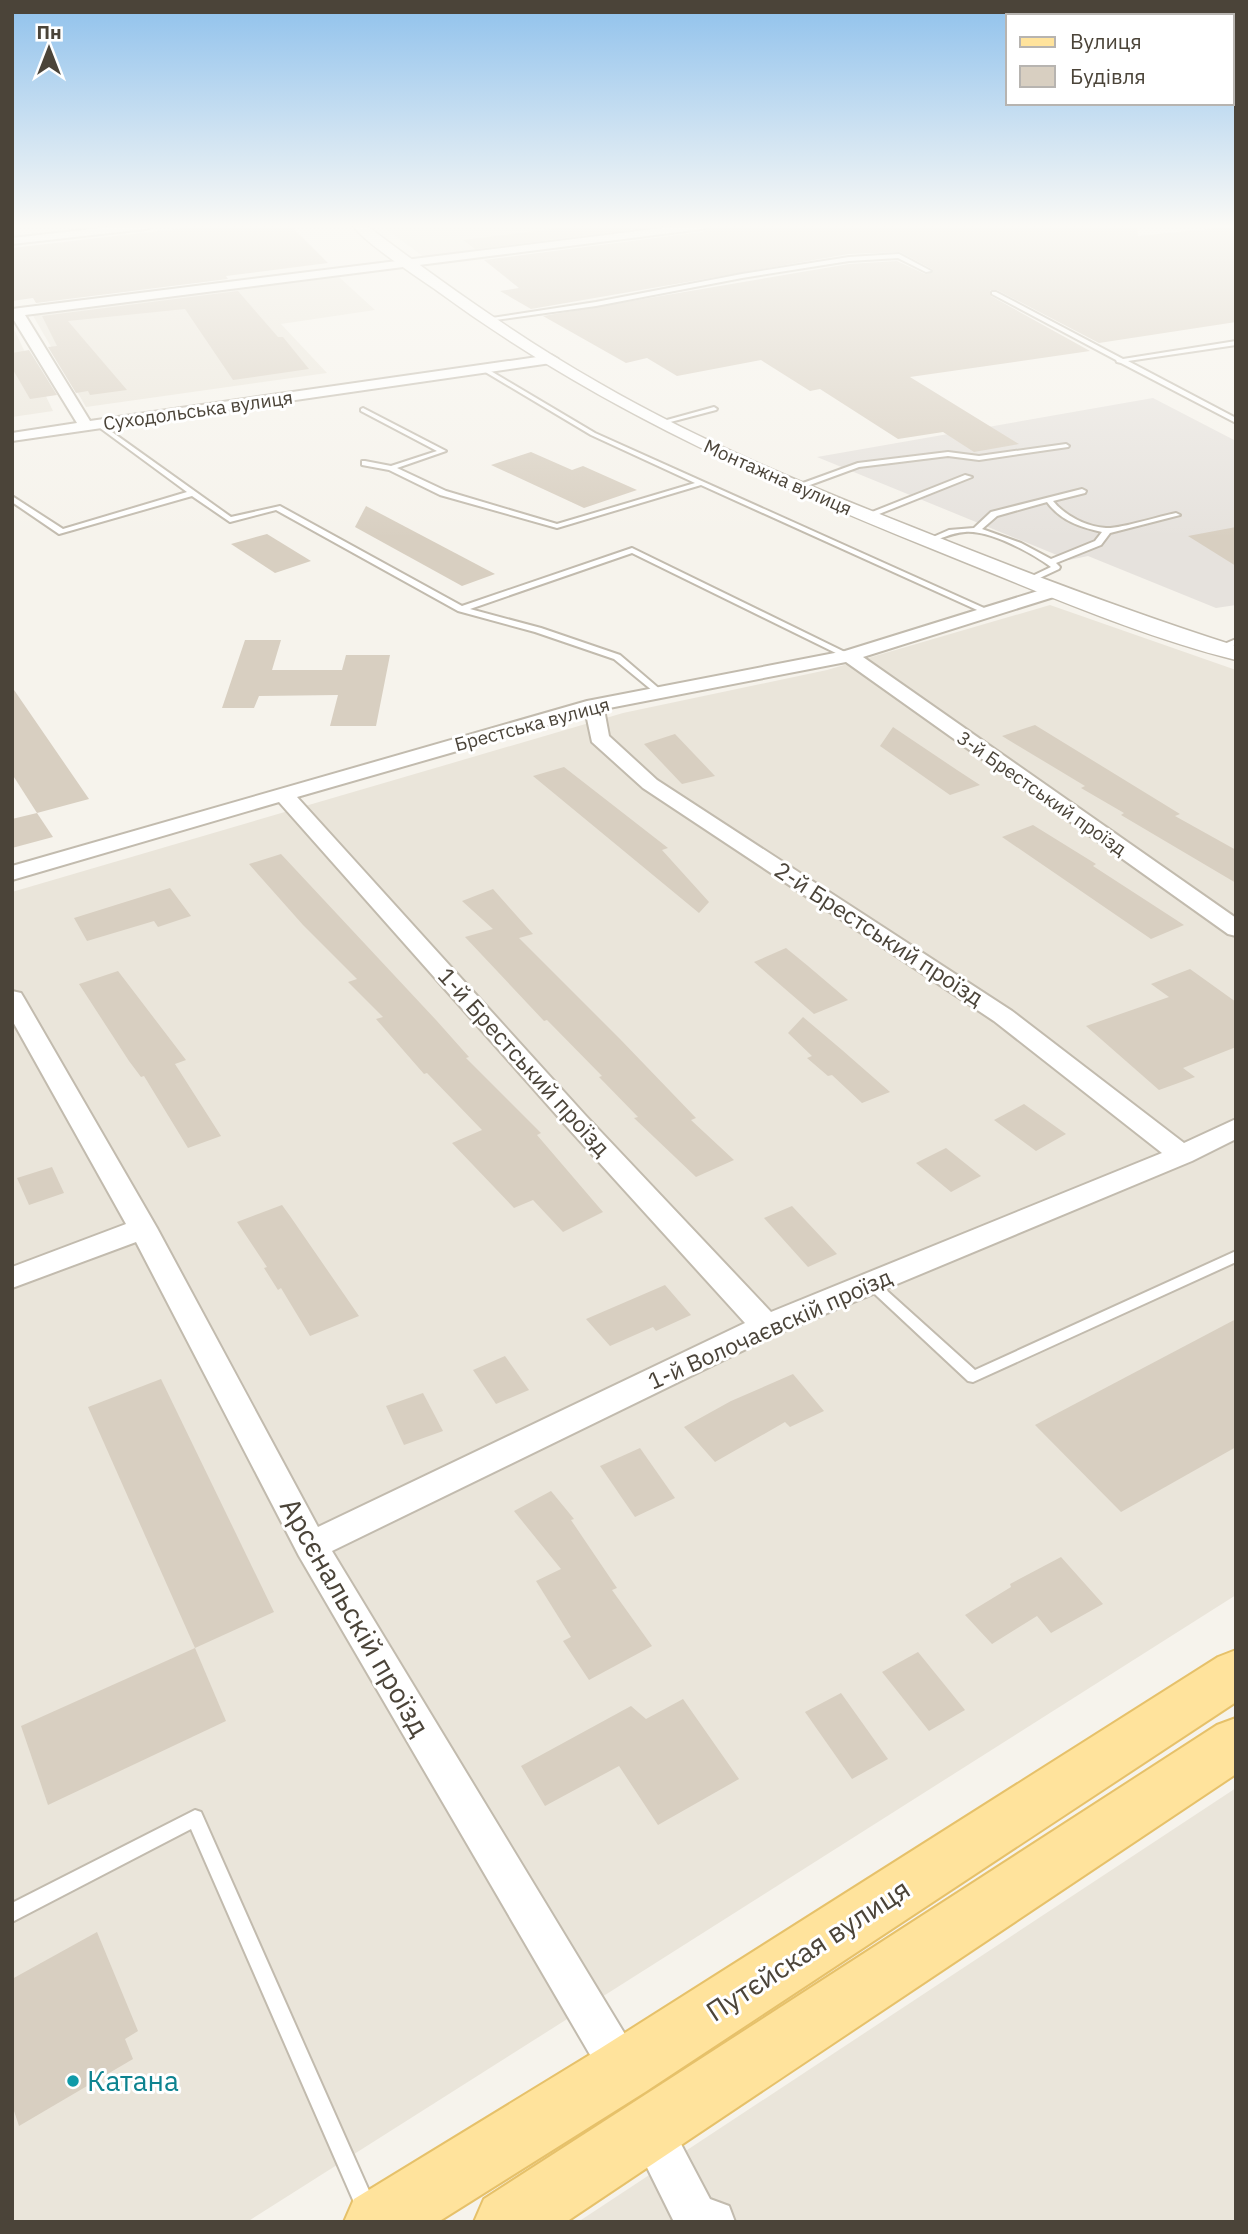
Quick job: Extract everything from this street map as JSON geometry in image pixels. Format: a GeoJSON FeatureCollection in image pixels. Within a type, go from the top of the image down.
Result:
{"type":"FeatureCollection","features":[{"type":"Feature","properties":{"kind":"main road","name":"Путєйская вулиця"},"geometry":{"type":"LineString","coordinates":[[375,2222],[623,2070],[1236,1673]]}},
{"type":"Feature","properties":{"kind":"main road"},"geometry":{"type":"LineString","coordinates":[[507,2222],[1236,1743]]}},
{"type":"Feature","properties":{"kind":"street"},"geometry":{"type":"LineString","coordinates":[[27,330],[92,425]]}},
{"type":"Feature","properties":{"kind":"street","name":"Монтажна вулиця"},"geometry":{"type":"LineString","coordinates":[[506,330],[593,387],[659,423],[796,487],[1054,591],[1230,647]]}},
{"type":"Feature","properties":{"kind":"street","name":"Суходольська вулиця"},"geometry":{"type":"LineString","coordinates":[[12,437],[551,359]]}},
{"type":"Feature","properties":{"kind":"street","name":"Брестська вулиця"},"geometry":{"type":"LineString","coordinates":[[12,873],[594,705],[849,656],[1054,591]]}},
{"type":"Feature","properties":{"kind":"street","name":"3-й Брестський проїзд"},"geometry":{"type":"LineString","coordinates":[[849,656],[1236,929]]}},
{"type":"Feature","properties":{"kind":"street","name":"2-й Брестський проїзд"},"geometry":{"type":"LineString","coordinates":[[594,705],[599,738],[650,784],[1003,1016],[1182,1155]]}},
{"type":"Feature","properties":{"kind":"street","name":"1-й Брестський проїзд"},"geometry":{"type":"LineString","coordinates":[[284,795],[568,1112],[766,1326]]}},
{"type":"Feature","properties":{"kind":"street","name":"Арсєнальскій проїзд"},"geometry":{"type":"LineString","coordinates":[[12,998],[143,1228],[311,1546],[623,2070],[649,2128],[695,2216],[713,2222]]}},
{"type":"Feature","properties":{"kind":"street","name":"1-й Волочаєвскій проїзд"},"geometry":{"type":"LineString","coordinates":[[311,1546],[766,1326],[1182,1155],[1236,1128]]}},
{"type":"Feature","properties":{"kind":"street"},"geometry":{"type":"LineString","coordinates":[[12,1278],[143,1228]]}},
{"type":"Feature","properties":{"kind":"lane"},"geometry":{"type":"LineString","coordinates":[[1062,330],[1236,421]]}},
{"type":"Feature","properties":{"kind":"lane"},"geometry":{"type":"LineString","coordinates":[[1119,361],[1236,343]]}},
{"type":"Feature","properties":{"kind":"lane"},"geometry":{"type":"LineString","coordinates":[[484,369],[593,434],[989,612]]}},
{"type":"Feature","properties":{"kind":"lane"},"geometry":{"type":"LineString","coordinates":[[659,423],[714,409]]}},
{"type":"Feature","properties":{"kind":"lane"},"geometry":{"type":"LineString","coordinates":[[363,410],[443,451],[391,468]]}},
{"type":"Feature","properties":{"kind":"lane"},"geometry":{"type":"LineString","coordinates":[[92,425],[230,520],[277,509],[461,609],[538,630],[617,656],[659,693]]}},
{"type":"Feature","properties":{"kind":"lane"},"geometry":{"type":"LineString","coordinates":[[796,487],[858,465],[948,454],[979,458],[1066,446]]}},
{"type":"Feature","properties":{"kind":"lane"},"geometry":{"type":"LineString","coordinates":[[365,463],[391,468],[443,493],[557,526],[702,483]]}},
{"type":"Feature","properties":{"kind":"lane"},"geometry":{"type":"LineString","coordinates":[[866,516],[968,477]]}},
{"type":"Feature","properties":{"kind":"lane"},"geometry":{"type":"LineString","coordinates":[[976,530],[994,514],[1082,491]]}},
{"type":"Feature","properties":{"kind":"lane"},"geometry":{"type":"LineString","coordinates":[[12,498],[62,532],[193,494]]}},
{"type":"Feature","properties":{"kind":"lane"},"geometry":{"type":"LineString","coordinates":[[1049,499],[1058,513],[1083,525],[1107,531],[1176,515]]}},
{"type":"Feature","properties":{"kind":"lane"},"geometry":{"type":"LineString","coordinates":[[928,541],[951,531],[976,530],[1044,556],[1056,567],[1029,581]]}},
{"type":"Feature","properties":{"kind":"lane"},"geometry":{"type":"LineString","coordinates":[[1051,562],[1098,543],[1107,531]]}},
{"type":"Feature","properties":{"kind":"lane"},"geometry":{"type":"LineString","coordinates":[[461,609],[632,550],[849,656]]}},
{"type":"Feature","properties":{"kind":"lane"},"geometry":{"type":"LineString","coordinates":[[870,1283],[973,1377],[1236,1256]]}},
{"type":"Feature","properties":{"kind":"lane"},"geometry":{"type":"LineString","coordinates":[[12,1913],[195,1818],[375,2222]]}},
{"type":"Feature","properties":{"kind":"shaded area"},"geometry":{"type":"Polygon","coordinates":[[[12,330],[15,330],[53,411],[12,417],[12,330]]]}},
{"type":"Feature","properties":{"kind":"shaded area"},"geometry":{"type":"Polygon","coordinates":[[[41,330],[287,330],[327,373],[86,407],[41,330]]]}},
{"type":"Feature","properties":{"kind":"shaded area"},"geometry":{"type":"Polygon","coordinates":[[[1153,398],[1236,441],[1236,605],[1216,608],[1088,556],[1069,560],[817,457],[1153,398]]]}},
{"type":"Feature","properties":{"kind":"shaded area"},"geometry":{"type":"Polygon","coordinates":[[[1050,605],[1236,670],[1236,1595],[247,2222],[12,2222],[12,892],[623,713],[827,670],[1050,605]]]}},
{"type":"Feature","properties":{"kind":"shaded area"},"geometry":{"type":"Polygon","coordinates":[[[1236,1788],[1236,2222],[578,2222],[1236,1788]]]}},
{"type":"Feature","properties":{"kind":"building"},"geometry":{"type":"Polygon","coordinates":[[[49,330],[76,330],[127,390],[90,395],[88,391],[76,393],[48,347],[57,346],[49,330]]]}},
{"type":"Feature","properties":{"kind":"building"},"geometry":{"type":"Polygon","coordinates":[[[199,330],[272,330],[278,337],[283,337],[309,369],[233,380],[199,330]]]}},
{"type":"Feature","properties":{"kind":"building"},"geometry":{"type":"Polygon","coordinates":[[[568,330],[1053,330],[1090,351],[910,377],[1019,444],[974,452],[943,432],[898,439],[820,389],[810,391],[761,360],[677,376],[647,358],[626,363],[568,330]]]}},
{"type":"Feature","properties":{"kind":"building"},"geometry":{"type":"Polygon","coordinates":[[[1074,330],[1182,330],[1099,343],[1074,330]]]}},
{"type":"Feature","properties":{"kind":"building"},"geometry":{"type":"Polygon","coordinates":[[[29,350],[57,395],[30,399],[12,368],[12,353],[29,350]]]}},
{"type":"Feature","properties":{"kind":"building"},"geometry":{"type":"Polygon","coordinates":[[[531,452],[572,470],[583,466],[637,490],[584,508],[491,465],[531,452]]]}},
{"type":"Feature","properties":{"kind":"building"},"geometry":{"type":"Polygon","coordinates":[[[366,506],[495,574],[462,586],[355,527],[366,506]]]}},
{"type":"Feature","properties":{"kind":"building"},"geometry":{"type":"Polygon","coordinates":[[[1236,527],[1236,566],[1188,536],[1236,527]]]}},
{"type":"Feature","properties":{"kind":"building"},"geometry":{"type":"Polygon","coordinates":[[[267,534],[311,561],[275,573],[231,544],[267,534]]]}},
{"type":"Feature","properties":{"kind":"building"},"geometry":{"type":"Polygon","coordinates":[[[245,640],[281,640],[272,670],[342,670],[346,655],[390,655],[376,726],[330,726],[338,695],[259,696],[254,708],[222,708],[245,640]]]}},
{"type":"Feature","properties":{"kind":"building"},"geometry":{"type":"Polygon","coordinates":[[[12,687],[89,799],[37,813],[12,774],[12,687]]]}},
{"type":"Feature","properties":{"kind":"building"},"geometry":{"type":"Polygon","coordinates":[[[1035,725],[1180,814],[1175,816],[1236,850],[1236,883],[1121,815],[1124,813],[1081,788],[1085,786],[1002,736],[1035,725]]]}},
{"type":"Feature","properties":{"kind":"building"},"geometry":{"type":"Polygon","coordinates":[[[893,727],[980,785],[950,795],[880,746],[893,727]]]}},
{"type":"Feature","properties":{"kind":"building"},"geometry":{"type":"Polygon","coordinates":[[[675,734],[715,776],[682,784],[644,744],[675,734]]]}},
{"type":"Feature","properties":{"kind":"building"},"geometry":{"type":"Polygon","coordinates":[[[564,767],[668,848],[662,850],[709,902],[699,913],[533,776],[564,767]]]}},
{"type":"Feature","properties":{"kind":"building"},"geometry":{"type":"Polygon","coordinates":[[[37,813],[53,837],[12,848],[12,819],[37,813]]]}},
{"type":"Feature","properties":{"kind":"building"},"geometry":{"type":"Polygon","coordinates":[[[1033,825],[1096,864],[1093,866],[1184,925],[1151,939],[1002,837],[1033,825]]]}},
{"type":"Feature","properties":{"kind":"building"},"geometry":{"type":"Polygon","coordinates":[[[281,854],[436,1020],[469,1057],[466,1058],[541,1133],[537,1135],[603,1212],[563,1232],[533,1200],[514,1208],[452,1143],[482,1130],[427,1073],[424,1074],[376,1019],[383,1017],[348,982],[357,979],[303,925],[249,864],[281,854]]]}},
{"type":"Feature","properties":{"kind":"building"},"geometry":{"type":"Polygon","coordinates":[[[170,888],[191,916],[158,927],[154,921],[87,941],[74,918],[170,888]]]}},
{"type":"Feature","properties":{"kind":"building"},"geometry":{"type":"Polygon","coordinates":[[[493,889],[533,934],[519,938],[696,1118],[691,1120],[734,1160],[696,1177],[634,1118],[638,1117],[599,1077],[602,1076],[547,1020],[544,1021],[465,937],[493,929],[462,901],[493,889]]]}},
{"type":"Feature","properties":{"kind":"building"},"geometry":{"type":"Polygon","coordinates":[[[786,948],[848,1000],[814,1014],[754,962],[786,948]]]}},
{"type":"Feature","properties":{"kind":"building"},"geometry":{"type":"Polygon","coordinates":[[[1190,969],[1236,1002],[1236,1047],[1183,1068],[1195,1077],[1159,1090],[1086,1026],[1169,997],[1151,984],[1190,969]]]}},
{"type":"Feature","properties":{"kind":"building"},"geometry":{"type":"Polygon","coordinates":[[[118,971],[186,1060],[175,1064],[221,1136],[188,1148],[144,1076],[141,1077],[129,1061],[79,984],[118,971]]]}},
{"type":"Feature","properties":{"kind":"building"},"geometry":{"type":"Polygon","coordinates":[[[803,1017],[890,1092],[862,1103],[832,1075],[828,1076],[807,1058],[812,1056],[788,1033],[803,1017]]]}},
{"type":"Feature","properties":{"kind":"building"},"geometry":{"type":"Polygon","coordinates":[[[1024,1104],[1066,1134],[1036,1151],[994,1120],[1024,1104]]]}},
{"type":"Feature","properties":{"kind":"building"},"geometry":{"type":"Polygon","coordinates":[[[946,1148],[981,1176],[951,1192],[916,1163],[946,1148]]]}},
{"type":"Feature","properties":{"kind":"building"},"geometry":{"type":"Polygon","coordinates":[[[52,1167],[64,1193],[29,1205],[17,1178],[52,1167]]]}},
{"type":"Feature","properties":{"kind":"building"},"geometry":{"type":"Polygon","coordinates":[[[282,1205],[359,1316],[310,1336],[281,1288],[278,1290],[264,1268],[267,1267],[237,1222],[282,1205]]]}},
{"type":"Feature","properties":{"kind":"building"},"geometry":{"type":"Polygon","coordinates":[[[792,1206],[837,1254],[808,1267],[764,1218],[792,1206]]]}},
{"type":"Feature","properties":{"kind":"building"},"geometry":{"type":"Polygon","coordinates":[[[665,1285],[691,1315],[656,1331],[653,1327],[610,1346],[586,1319],[665,1285]]]}},
{"type":"Feature","properties":{"kind":"building"},"geometry":{"type":"Polygon","coordinates":[[[1236,1319],[1236,1447],[1121,1512],[1035,1425],[1236,1319]]]}},
{"type":"Feature","properties":{"kind":"building"},"geometry":{"type":"Polygon","coordinates":[[[505,1356],[529,1390],[496,1404],[473,1370],[505,1356]]]}},
{"type":"Feature","properties":{"kind":"building"},"geometry":{"type":"Polygon","coordinates":[[[793,1374],[824,1411],[790,1427],[785,1422],[715,1462],[684,1427],[731,1401],[793,1374]]]}},
{"type":"Feature","properties":{"kind":"building"},"geometry":{"type":"Polygon","coordinates":[[[161,1379],[274,1612],[195,1648],[88,1407],[161,1379]]]}},
{"type":"Feature","properties":{"kind":"building"},"geometry":{"type":"Polygon","coordinates":[[[423,1393],[443,1431],[404,1445],[386,1406],[423,1393]]]}},
{"type":"Feature","properties":{"kind":"building"},"geometry":{"type":"Polygon","coordinates":[[[640,1448],[675,1498],[635,1517],[600,1466],[640,1448]]]}},
{"type":"Feature","properties":{"kind":"building"},"geometry":{"type":"Polygon","coordinates":[[[551,1491],[574,1519],[571,1520],[617,1588],[612,1590],[652,1646],[589,1680],[563,1641],[571,1637],[536,1581],[561,1569],[514,1511],[551,1491]]]}},
{"type":"Feature","properties":{"kind":"building"},"geometry":{"type":"Polygon","coordinates":[[[1061,1557],[1103,1604],[1051,1633],[1037,1616],[992,1644],[965,1615],[1011,1587],[1010,1584],[1061,1557]]]}},
{"type":"Feature","properties":{"kind":"building"},"geometry":{"type":"Polygon","coordinates":[[[195,1648],[226,1721],[48,1805],[21,1726],[195,1648]]]}},
{"type":"Feature","properties":{"kind":"building"},"geometry":{"type":"Polygon","coordinates":[[[918,1652],[965,1710],[929,1731],[882,1672],[918,1652]]]}},
{"type":"Feature","properties":{"kind":"building"},"geometry":{"type":"Polygon","coordinates":[[[841,1693],[888,1759],[852,1779],[805,1712],[841,1693]]]}},
{"type":"Feature","properties":{"kind":"building"},"geometry":{"type":"Polygon","coordinates":[[[683,1699],[739,1779],[658,1825],[619,1766],[545,1806],[521,1766],[631,1706],[646,1719],[683,1699]]]}},
{"type":"Feature","properties":{"kind":"building"},"geometry":{"type":"Polygon","coordinates":[[[97,1932],[138,2031],[125,2039],[133,2059],[19,2126],[12,2105],[12,1979],[97,1932]]]}},
{"type":"Feature","properties":{"kind":"place","name":"Катана"},"geometry":{"type":"Point","coordinates":[73,2081]}}]}
